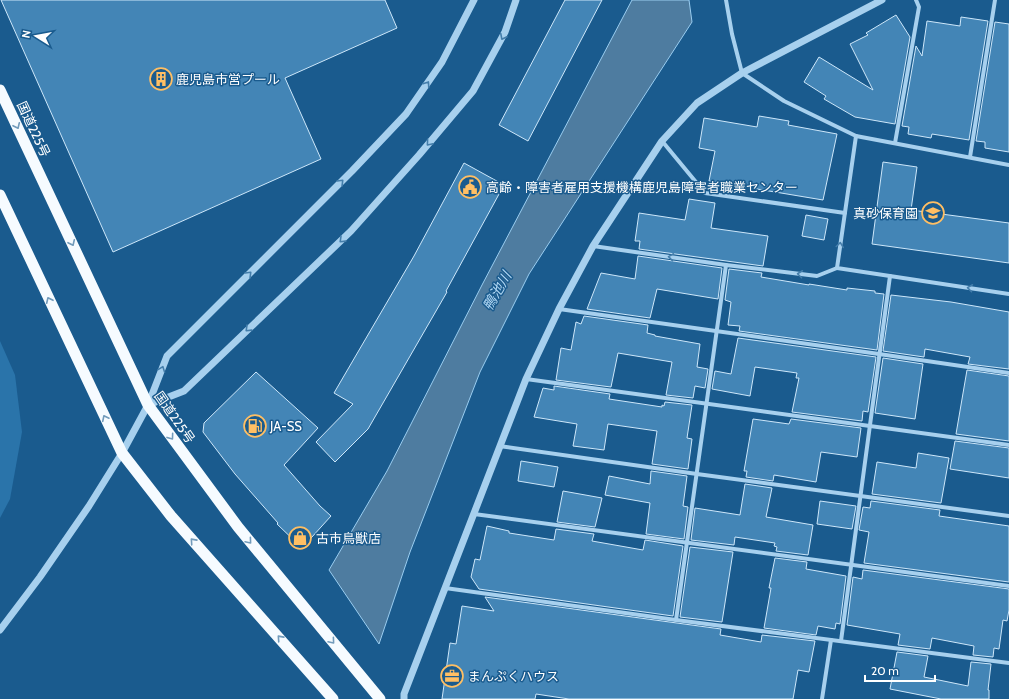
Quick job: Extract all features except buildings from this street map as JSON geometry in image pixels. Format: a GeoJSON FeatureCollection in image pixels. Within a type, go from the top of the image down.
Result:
{"type":"FeatureCollection","features":[{"type":"Feature","properties":{"kind":"highway","name":"国道225号"},"geometry":{"type":"LineString","coordinates":[[0,90],[148,405],[238,527],[380,699]]}},
{"type":"Feature","properties":{"kind":"highway"},"geometry":{"type":"LineString","coordinates":[[0,195],[122,453],[171,516],[333,699]]}},
{"type":"Feature","properties":{"kind":"street"},"geometry":{"type":"LineString","coordinates":[[0,630],[40,577],[122,453],[148,405],[167,356],[352,171],[406,114],[442,62],[474,0]]}},
{"type":"Feature","properties":{"kind":"street"},"geometry":{"type":"LineString","coordinates":[[148,405],[184,391],[351,231],[419,155],[473,91],[505,32],[516,0]]}},
{"type":"Feature","properties":{"kind":"street"},"geometry":{"type":"LineString","coordinates":[[726,0],[732,34],[742,73],[784,101],[856,136],[1009,165]]}},
{"type":"Feature","properties":{"kind":"street"},"geometry":{"type":"LineString","coordinates":[[404,699],[404,694],[526,379],[559,309],[593,246],[662,141],[697,103],[742,73],[882,0]]}},
{"type":"Feature","properties":{"kind":"street"},"geometry":{"type":"LineString","coordinates":[[895,143],[919,8],[916,0]]}},
{"type":"Feature","properties":{"kind":"street"},"geometry":{"type":"LineString","coordinates":[[970,157],[995,0]]}},
{"type":"Feature","properties":{"kind":"street"},"geometry":{"type":"LineString","coordinates":[[837,268],[856,136]]}},
{"type":"Feature","properties":{"kind":"street"},"geometry":{"type":"LineString","coordinates":[[662,141],[705,193],[845,213]]}},
{"type":"Feature","properties":{"kind":"street"},"geometry":{"type":"LineString","coordinates":[[593,246],[817,276],[837,268],[1009,294]]}},
{"type":"Feature","properties":{"kind":"street"},"geometry":{"type":"LineString","coordinates":[[676,620],[726,265]]}},
{"type":"Feature","properties":{"kind":"street"},"geometry":{"type":"LineString","coordinates":[[841,641],[890,276]]}},
{"type":"Feature","properties":{"kind":"street"},"geometry":{"type":"LineString","coordinates":[[559,309],[1009,373]]}},
{"type":"Feature","properties":{"kind":"street"},"geometry":{"type":"LineString","coordinates":[[526,379],[1009,445]]}},
{"type":"Feature","properties":{"kind":"street"},"geometry":{"type":"LineString","coordinates":[[499,446],[1009,516]]}},
{"type":"Feature","properties":{"kind":"street"},"geometry":{"type":"LineString","coordinates":[[474,514],[687,544],[1009,586]]}},
{"type":"Feature","properties":{"kind":"street"},"geometry":{"type":"LineString","coordinates":[[445,588],[676,620],[1009,663]]}},
{"type":"Feature","properties":{"kind":"street"},"geometry":{"type":"LineString","coordinates":[[822,699],[831,640]]}},
{"type":"Feature","properties":{"kind":"shaded area"},"geometry":{"type":"Polygon","coordinates":[[[0,341],[15,375],[22,432],[10,499],[0,518],[0,341]]]}},
{"type":"Feature","properties":{"kind":"water","name":"鴨池川"},"geometry":{"type":"Polygon","coordinates":[[[632,0],[689,0],[692,22],[529,274],[480,372],[410,552],[379,644],[329,570],[387,471],[482,285],[632,0]]]}},
{"type":"Feature","properties":{"kind":"place","name":"鹿児島市営プール"},"geometry":{"type":"Point","coordinates":[161,79]}},
{"type":"Feature","properties":{"kind":"place","name":"高齢・障害者雇用支援機構鹿児島障害者職業センター"},"geometry":{"type":"Point","coordinates":[470,187]}},
{"type":"Feature","properties":{"kind":"place","name":"真砂保育園"},"geometry":{"type":"Point","coordinates":[933,213]}},
{"type":"Feature","properties":{"kind":"place","name":"JA-SS"},"geometry":{"type":"Point","coordinates":[255,426]}},
{"type":"Feature","properties":{"kind":"place","name":"古市鳥獣店"},"geometry":{"type":"Point","coordinates":[300,538]}},
{"type":"Feature","properties":{"kind":"place","name":"まんぷくハウス"},"geometry":{"type":"Point","coordinates":[452,676]}}]}
